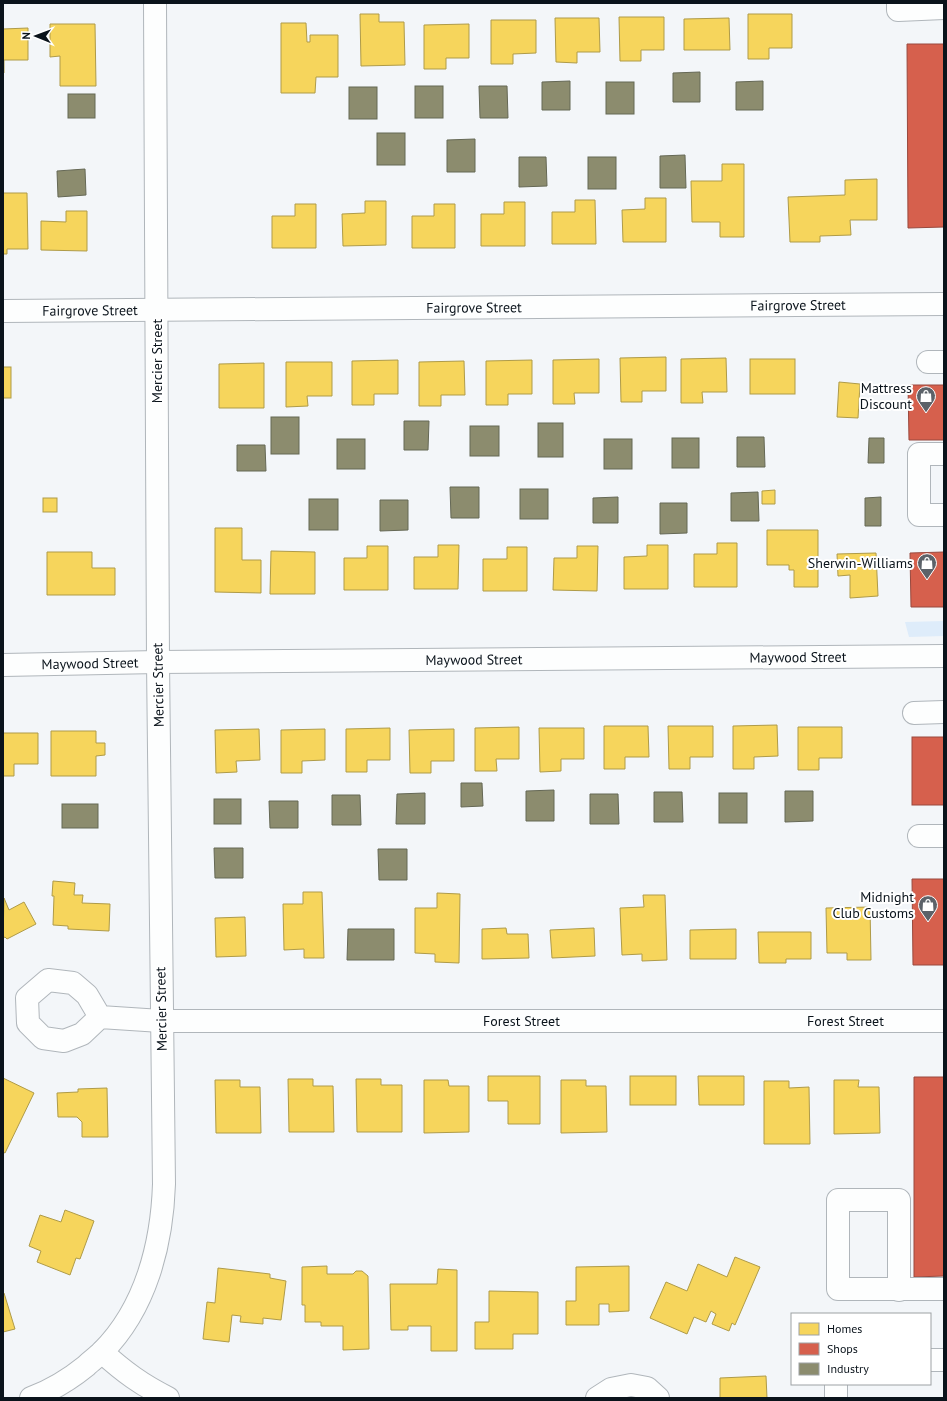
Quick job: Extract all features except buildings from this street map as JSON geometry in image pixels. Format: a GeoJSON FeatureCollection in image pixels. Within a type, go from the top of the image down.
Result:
{"type":"FeatureCollection","features":[{"type":"Feature","properties":{"kind":"street","name":"Mercier Street"},"geometry":{"type":"LineString","coordinates":[[31,1398],[72,1377],[102,1352],[122,1328],[138,1303],[151,1268],[160,1235],[163,1210],[164,1184],[158,662],[155,3]]}},
{"type":"Feature","properties":{"kind":"street"},"geometry":{"type":"LineString","coordinates":[[898,3],[898,10],[944,8]]}},
{"type":"Feature","properties":{"kind":"street","name":"Fairgrove Street"},"geometry":{"type":"LineString","coordinates":[[3,311],[944,304]]}},
{"type":"Feature","properties":{"kind":"street"},"geometry":{"type":"LineString","coordinates":[[944,454],[919,454],[919,515],[944,515]]}},
{"type":"Feature","properties":{"kind":"street","name":"Maywood Street"},"geometry":{"type":"LineString","coordinates":[[3,665],[158,662],[944,656]]}},
{"type":"Feature","properties":{"kind":"street"},"geometry":{"type":"LineString","coordinates":[[914,713],[944,712]]}},
{"type":"Feature","properties":{"kind":"street"},"geometry":{"type":"LineString","coordinates":[[919,836],[944,836]]}},
{"type":"Feature","properties":{"kind":"street","name":"Forest Street"},"geometry":{"type":"LineString","coordinates":[[100,1017],[161,1021],[944,1021]]}},
{"type":"Feature","properties":{"kind":"street"},"geometry":{"type":"LineString","coordinates":[[899,1290],[899,1200],[838,1200],[838,1289],[899,1290],[944,1290]]}},
{"type":"Feature","properties":{"kind":"street"},"geometry":{"type":"LineString","coordinates":[[102,1352],[122,1370],[140,1383],[168,1398]]}},
{"type":"Feature","properties":{"kind":"street"},"geometry":{"type":"LineString","coordinates":[[931,1360],[944,1360]]}},
{"type":"Feature","properties":{"kind":"street"},"geometry":{"type":"LineString","coordinates":[[597,1398],[611,1389],[631,1384],[646,1388],[658,1398]]}},
{"type":"Feature","properties":{"kind":"street"},"geometry":{"type":"LineString","coordinates":[[836,1385],[836,1398]]}},
{"type":"Feature","properties":{"kind":"shaded area"},"geometry":{"type":"Polygon","coordinates":[[[944,621],[944,636],[909,637],[905,622],[944,621]]]}},
{"type":"Feature","properties":{"kind":"place","name":"Mattress Discount"},"geometry":{"type":"Point","coordinates":[926,413]}},
{"type":"Feature","properties":{"kind":"place","name":"Sherwin-Williams"},"geometry":{"type":"Point","coordinates":[927,580]}},
{"type":"Feature","properties":{"kind":"place","name":"Midnight Club Customs"},"geometry":{"type":"Point","coordinates":[928,922]}}]}
